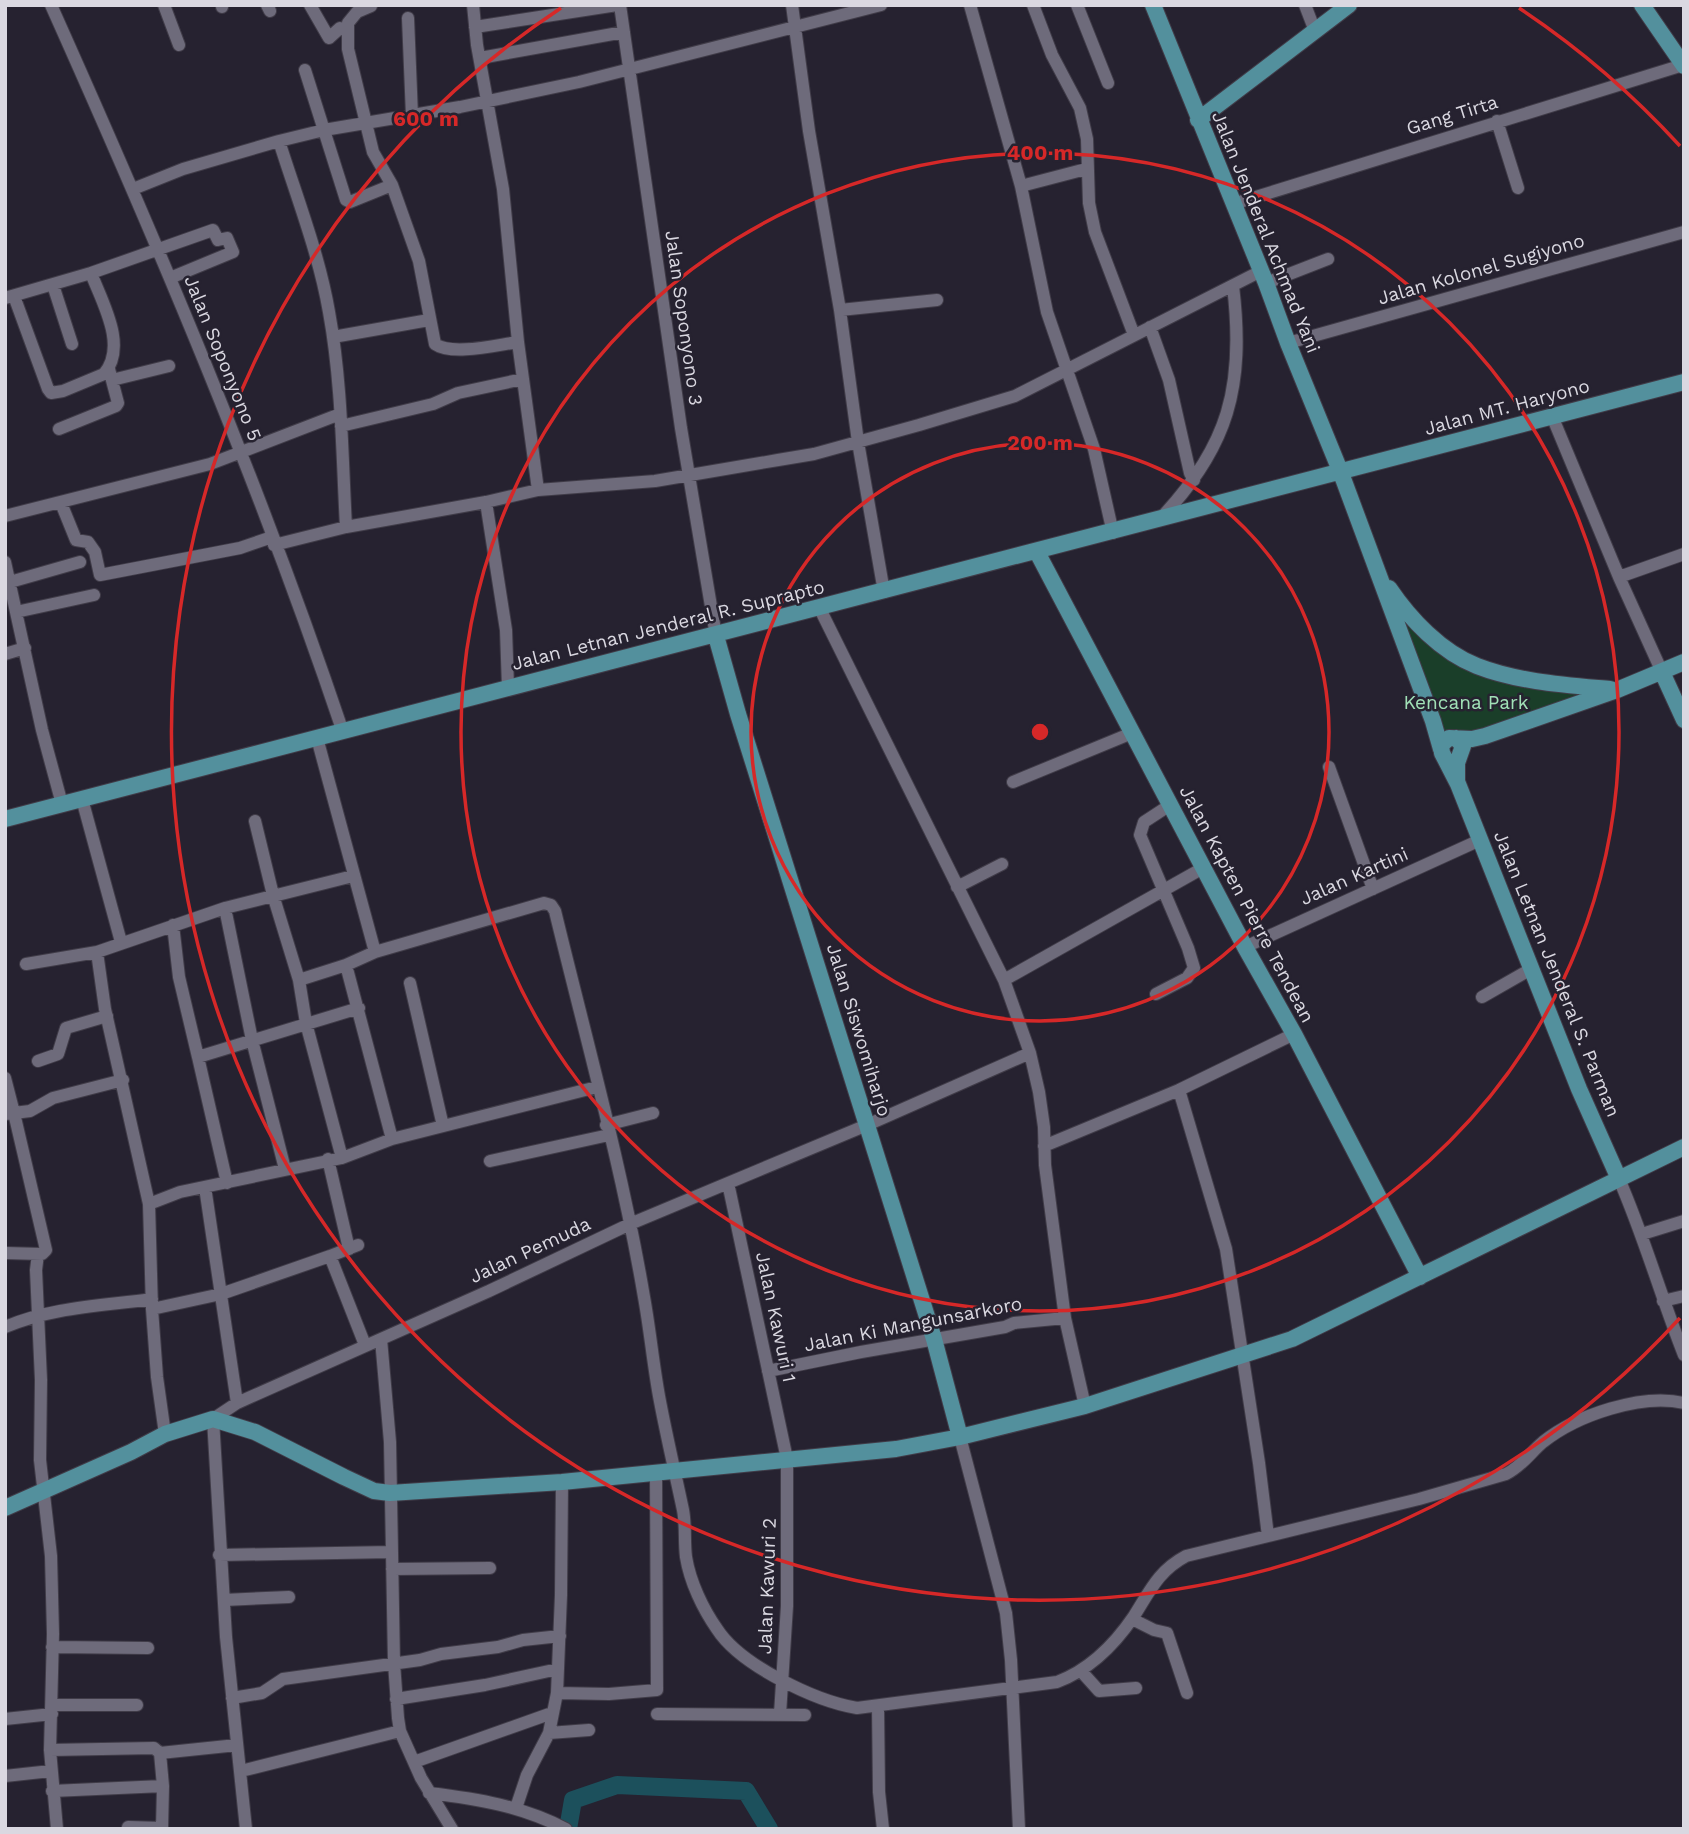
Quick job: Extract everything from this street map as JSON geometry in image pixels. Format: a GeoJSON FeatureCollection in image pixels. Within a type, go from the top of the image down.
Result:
{"type":"FeatureCollection","features":[{"type":"Feature","properties":{"kind":"main road","name":"Jalan Jenderal Achmad Yani"},"geometry":{"type":"LineString","coordinates":[[1153,5],[1341,473]]}},
{"type":"Feature","properties":{"kind":"main road"},"geometry":{"type":"LineString","coordinates":[[1199,120],[1349,5]]}},
{"type":"Feature","properties":{"kind":"main road"},"geometry":{"type":"LineString","coordinates":[[1642,5],[1683,65]]}},
{"type":"Feature","properties":{"kind":"main road","name":"Jalan MT. Haryono"},"geometry":{"type":"LineString","coordinates":[[1341,473],[1684,382]]}},
{"type":"Feature","properties":{"kind":"main road"},"geometry":{"type":"LineString","coordinates":[[1341,473],[1433,721],[1458,746]]}},
{"type":"Feature","properties":{"kind":"main road","name":"Jalan Letnan Jenderal R. Suprapto"},"geometry":{"type":"LineString","coordinates":[[5,819],[1341,473]]}},
{"type":"Feature","properties":{"kind":"main road","name":"Jalan Kapten Pierre Tendean"},"geometry":{"type":"LineString","coordinates":[[1037,552],[1420,1277]]}},
{"type":"Feature","properties":{"kind":"main road"},"geometry":{"type":"LineString","coordinates":[[1374,565],[1416,622],[1447,649],[1476,666],[1559,684],[1617,690]]}},
{"type":"Feature","properties":{"kind":"main road","name":"Jalan Siswomiharjo"},"geometry":{"type":"LineString","coordinates":[[716,636],[934,1339],[960,1437]]}},
{"type":"Feature","properties":{"kind":"main road"},"geometry":{"type":"LineString","coordinates":[[1441,751],[1450,759],[1458,746],[1472,739],[1617,690],[1684,663]]}},
{"type":"Feature","properties":{"kind":"main road"},"geometry":{"type":"LineString","coordinates":[[1662,672],[1684,720]]}},
{"type":"Feature","properties":{"kind":"main road","name":"Jalan Letnan Jenderal S. Parman"},"geometry":{"type":"LineString","coordinates":[[1433,721],[1441,751],[1458,784],[1579,1089],[1619,1179]]}},
{"type":"Feature","properties":{"kind":"main road"},"geometry":{"type":"LineString","coordinates":[[1458,746],[1458,784]]}},
{"type":"Feature","properties":{"kind":"main road"},"geometry":{"type":"LineString","coordinates":[[5,1508],[131,1452],[164,1434],[208,1420],[255,1432],[354,1482],[390,1493],[656,1473],[896,1449],[960,1437],[1085,1406],[1292,1339],[1684,1147]]}},
{"type":"Feature","properties":{"kind":"street","name":"Jalan Soponyono 5"},"geometry":{"type":"LineString","coordinates":[[51,5],[170,278],[316,650],[343,733]]}},
{"type":"Feature","properties":{"kind":"street"},"geometry":{"type":"LineString","coordinates":[[164,5],[179,45]]}},
{"type":"Feature","properties":{"kind":"street"},"geometry":{"type":"LineString","coordinates":[[310,5],[327,35],[340,28],[347,31]]}},
{"type":"Feature","properties":{"kind":"street"},"geometry":{"type":"LineString","coordinates":[[473,5],[503,189],[518,342],[538,491]]}},
{"type":"Feature","properties":{"kind":"street"},"geometry":{"type":"LineString","coordinates":[[475,27],[619,5]]}},
{"type":"Feature","properties":{"kind":"street","name":"Jalan Soponyono 3"},"geometry":{"type":"LineString","coordinates":[[619,5],[689,476],[716,636]]}},
{"type":"Feature","properties":{"kind":"street"},"geometry":{"type":"LineString","coordinates":[[792,5],[808,131],[840,310],[858,442],[884,592]]}},
{"type":"Feature","properties":{"kind":"street"},"geometry":{"type":"LineString","coordinates":[[133,189],[183,169],[279,141],[324,130],[412,116],[579,82],[881,5]]}},
{"type":"Feature","properties":{"kind":"street"},"geometry":{"type":"LineString","coordinates":[[970,5],[1021,186],[1047,312],[1094,449],[1112,533]]}},
{"type":"Feature","properties":{"kind":"street"},"geometry":{"type":"LineString","coordinates":[[1033,5],[1052,55],[1080,108],[1087,139],[1086,169],[1095,232],[1134,335]]}},
{"type":"Feature","properties":{"kind":"street"},"geometry":{"type":"LineString","coordinates":[[1077,5],[1108,83]]}},
{"type":"Feature","properties":{"kind":"street"},"geometry":{"type":"LineString","coordinates":[[1305,5],[1315,31]]}},
{"type":"Feature","properties":{"kind":"street"},"geometry":{"type":"LineString","coordinates":[[371,6],[351,18],[347,31],[348,49],[373,152],[392,185],[419,261],[435,344],[452,350],[518,342]]}},
{"type":"Feature","properties":{"kind":"street"},"geometry":{"type":"LineString","coordinates":[[408,18],[412,116]]}},
{"type":"Feature","properties":{"kind":"street"},"geometry":{"type":"LineString","coordinates":[[480,58],[624,32]]}},
{"type":"Feature","properties":{"kind":"street","name":"Gang Tirta"},"geometry":{"type":"LineString","coordinates":[[1233,204],[1683,65]]}},
{"type":"Feature","properties":{"kind":"street"},"geometry":{"type":"LineString","coordinates":[[305,70],[347,202],[392,185]]}},
{"type":"Feature","properties":{"kind":"street"},"geometry":{"type":"LineString","coordinates":[[1497,121],[1518,188]]}},
{"type":"Feature","properties":{"kind":"street"},"geometry":{"type":"LineString","coordinates":[[279,141],[315,253],[333,337],[341,420],[346,527]]}},
{"type":"Feature","properties":{"kind":"street"},"geometry":{"type":"LineString","coordinates":[[1021,186],[1086,169]]}},
{"type":"Feature","properties":{"kind":"street"},"geometry":{"type":"LineString","coordinates":[[169,366],[110,374],[51,393],[9,297],[91,273],[213,230],[218,240],[228,238],[233,252],[170,278]]}},
{"type":"Feature","properties":{"kind":"street","name":"Jalan Kolonel Sugiyono"},"geometry":{"type":"LineString","coordinates":[[1288,343],[1684,232]]}},
{"type":"Feature","properties":{"kind":"street"},"geometry":{"type":"LineString","coordinates":[[61,503],[76,540],[88,542],[95,552],[100,575],[538,491],[655,481],[814,454],[1015,397],[1233,286],[1328,259]]}},
{"type":"Feature","properties":{"kind":"street"},"geometry":{"type":"LineString","coordinates":[[59,429],[118,403],[110,374],[114,347],[111,327],[91,273]]}},
{"type":"Feature","properties":{"kind":"street"},"geometry":{"type":"LineString","coordinates":[[54,285],[72,344]]}},
{"type":"Feature","properties":{"kind":"street"},"geometry":{"type":"LineString","coordinates":[[1158,521],[1194,480],[1208,458],[1226,418],[1235,379],[1238,343],[1233,286]]}},
{"type":"Feature","properties":{"kind":"street"},"geometry":{"type":"LineString","coordinates":[[840,310],[937,300]]}},
{"type":"Feature","properties":{"kind":"street"},"geometry":{"type":"LineString","coordinates":[[333,337],[429,320]]}},
{"type":"Feature","properties":{"kind":"street"},"geometry":{"type":"LineString","coordinates":[[1150,327],[1169,380],[1190,473],[1194,480]]}},
{"type":"Feature","properties":{"kind":"street"},"geometry":{"type":"LineString","coordinates":[[5,516],[210,464],[341,420],[433,404],[458,393],[523,379]]}},
{"type":"Feature","properties":{"kind":"street"},"geometry":{"type":"LineString","coordinates":[[1552,416],[1662,672]]}},
{"type":"Feature","properties":{"kind":"street"},"geometry":{"type":"LineString","coordinates":[[486,502],[506,630],[508,687]]}},
{"type":"Feature","properties":{"kind":"street"},"geometry":{"type":"LineString","coordinates":[[1619,577],[1684,554]]}},
{"type":"Feature","properties":{"kind":"street"},"geometry":{"type":"LineString","coordinates":[[5,562],[42,730],[62,804]]}},
{"type":"Feature","properties":{"kind":"street"},"geometry":{"type":"LineString","coordinates":[[10,582],[80,562]]}},
{"type":"Feature","properties":{"kind":"street"},"geometry":{"type":"LineString","coordinates":[[16,612],[93,595]]}},
{"type":"Feature","properties":{"kind":"street"},"geometry":{"type":"LineString","coordinates":[[820,608],[1004,980],[1030,1053],[1040,1092],[1065,1318],[1085,1406]]}},
{"type":"Feature","properties":{"kind":"street"},"geometry":{"type":"LineString","coordinates":[[5,654],[25,648]]}},
{"type":"Feature","properties":{"kind":"street"},"geometry":{"type":"LineString","coordinates":[[1013,782],[1132,733]]}},
{"type":"Feature","properties":{"kind":"street"},"geometry":{"type":"LineString","coordinates":[[317,738],[375,952]]}},
{"type":"Feature","properties":{"kind":"street"},"geometry":{"type":"LineString","coordinates":[[1329,767],[1373,889]]}},
{"type":"Feature","properties":{"kind":"street"},"geometry":{"type":"LineString","coordinates":[[82,799],[121,942]]}},
{"type":"Feature","properties":{"kind":"street"},"geometry":{"type":"LineString","coordinates":[[1156,994],[1187,978],[1194,968],[1140,835],[1144,822],[1170,805]]}},
{"type":"Feature","properties":{"kind":"street"},"geometry":{"type":"LineString","coordinates":[[255,821],[273,895],[299,980],[306,1023],[342,1158]]}},
{"type":"Feature","properties":{"kind":"street","name":"Jalan Kartini"},"geometry":{"type":"LineString","coordinates":[[1245,947],[1480,840]]}},
{"type":"Feature","properties":{"kind":"street"},"geometry":{"type":"LineString","coordinates":[[957,887],[1003,864]]}},
{"type":"Feature","properties":{"kind":"street"},"geometry":{"type":"LineString","coordinates":[[1004,980],[1203,868]]}},
{"type":"Feature","properties":{"kind":"street"},"geometry":{"type":"LineString","coordinates":[[26,964],[97,951],[225,908],[353,876]]}},
{"type":"Feature","properties":{"kind":"street"},"geometry":{"type":"LineString","coordinates":[[299,980],[346,965],[375,952],[544,903],[551,905],[555,911],[630,1224],[659,1395],[684,1516],[688,1566],[709,1617],[723,1638],[743,1657],[806,1693],[836,1704],[856,1708],[877,1706],[1058,1682],[1081,1671],[1103,1653],[1132,1619],[1164,1570],[1186,1556],[1419,1499],[1506,1474],[1519,1467],[1544,1441],[1574,1423],[1617,1407],[1642,1401],[1670,1400],[1684,1403]]}},
{"type":"Feature","properties":{"kind":"street"},"geometry":{"type":"LineString","coordinates":[[225,908],[252,1040],[285,1169]]}},
{"type":"Feature","properties":{"kind":"street"},"geometry":{"type":"LineString","coordinates":[[173,925],[179,977],[227,1183]]}},
{"type":"Feature","properties":{"kind":"street"},"geometry":{"type":"LineString","coordinates":[[97,951],[107,1016],[149,1204],[152,1304],[164,1434]]}},
{"type":"Feature","properties":{"kind":"street"},"geometry":{"type":"LineString","coordinates":[[346,965],[392,1139]]}},
{"type":"Feature","properties":{"kind":"street"},"geometry":{"type":"LineString","coordinates":[[1482,997],[1531,969]]}},
{"type":"Feature","properties":{"kind":"street"},"geometry":{"type":"LineString","coordinates":[[410,983],[443,1126]]}},
{"type":"Feature","properties":{"kind":"street"},"geometry":{"type":"LineString","coordinates":[[198,1057],[359,1008]]}},
{"type":"Feature","properties":{"kind":"street"},"geometry":{"type":"LineString","coordinates":[[37,1061],[58,1054],[66,1028],[107,1016]]}},
{"type":"Feature","properties":{"kind":"street"},"geometry":{"type":"LineString","coordinates":[[1044,1146],[1179,1090],[1294,1034]]}},
{"type":"Feature","properties":{"kind":"street","name":"Jalan Pemuda"},"geometry":{"type":"LineString","coordinates":[[208,1420],[237,1403],[489,1291],[630,1224],[867,1125],[1030,1053]]}},
{"type":"Feature","properties":{"kind":"street"},"geometry":{"type":"LineString","coordinates":[[5,1077],[10,1113],[46,1250],[42,1254],[5,1253]]}},
{"type":"Feature","properties":{"kind":"street"},"geometry":{"type":"LineString","coordinates":[[10,1113],[30,1111],[53,1098],[123,1080]]}},
{"type":"Feature","properties":{"kind":"street"},"geometry":{"type":"LineString","coordinates":[[149,1204],[180,1192],[342,1158],[392,1139],[597,1087]]}},
{"type":"Feature","properties":{"kind":"street"},"geometry":{"type":"LineString","coordinates":[[1179,1090],[1226,1249],[1244,1356],[1268,1536]]}},
{"type":"Feature","properties":{"kind":"street"},"geometry":{"type":"LineString","coordinates":[[490,1161],[608,1130],[653,1113]]}},
{"type":"Feature","properties":{"kind":"street"},"geometry":{"type":"LineString","coordinates":[[5,1327],[37,1315],[68,1309],[152,1304],[221,1294],[353,1247],[328,1159]]}},
{"type":"Feature","properties":{"kind":"street"},"geometry":{"type":"LineString","coordinates":[[1619,1179],[1642,1234],[1663,1301],[1684,1355]]}},
{"type":"Feature","properties":{"kind":"street","name":"Jalan Kawuri 1"},"geometry":{"type":"LineString","coordinates":[[727,1183],[787,1460]]}},
{"type":"Feature","properties":{"kind":"street"},"geometry":{"type":"LineString","coordinates":[[205,1187],[237,1403]]}},
{"type":"Feature","properties":{"kind":"street"},"geometry":{"type":"LineString","coordinates":[[1642,1234],[1684,1220]]}},
{"type":"Feature","properties":{"kind":"street"},"geometry":{"type":"LineString","coordinates":[[38,1254],[40,1460],[51,1556],[50,1750],[57,1829]]}},
{"type":"Feature","properties":{"kind":"street"},"geometry":{"type":"LineString","coordinates":[[330,1256],[365,1345]]}},
{"type":"Feature","properties":{"kind":"street"},"geometry":{"type":"LineString","coordinates":[[1663,1301],[1684,1296]]}},
{"type":"Feature","properties":{"kind":"street","name":"Jalan Ki Mangunsarkoro"},"geometry":{"type":"LineString","coordinates":[[768,1371],[1014,1323],[1065,1318]]}},
{"type":"Feature","properties":{"kind":"street"},"geometry":{"type":"LineString","coordinates":[[382,1339],[390,1442],[394,1663],[400,1731],[429,1793],[452,1829]]}},
{"type":"Feature","properties":{"kind":"street"},"geometry":{"type":"LineString","coordinates":[[208,1420],[246,1829]]}},
{"type":"Feature","properties":{"kind":"street"},"geometry":{"type":"LineString","coordinates":[[960,1437],[1006,1613],[1012,1660],[1011,1687],[1019,1829]]}},
{"type":"Feature","properties":{"kind":"street","name":"Jalan Kawuri 2"},"geometry":{"type":"LineString","coordinates":[[780,1714],[787,1606],[787,1460]]}},
{"type":"Feature","properties":{"kind":"street"},"geometry":{"type":"LineString","coordinates":[[656,1473],[657,1718],[805,1715]]}},
{"type":"Feature","properties":{"kind":"street"},"geometry":{"type":"LineString","coordinates":[[516,1808],[527,1775],[548,1733],[557,1693],[562,1482]]}},
{"type":"Feature","properties":{"kind":"street"},"geometry":{"type":"LineString","coordinates":[[219,1555],[391,1552]]}},
{"type":"Feature","properties":{"kind":"street"},"geometry":{"type":"LineString","coordinates":[[392,1569],[490,1568]]}},
{"type":"Feature","properties":{"kind":"street"},"geometry":{"type":"LineString","coordinates":[[224,1600],[289,1597]]}},
{"type":"Feature","properties":{"kind":"street"},"geometry":{"type":"LineString","coordinates":[[1132,1619],[1167,1633],[1187,1693]]}},
{"type":"Feature","properties":{"kind":"street"},"geometry":{"type":"LineString","coordinates":[[232,1698],[262,1693],[283,1679],[560,1636]]}},
{"type":"Feature","properties":{"kind":"street"},"geometry":{"type":"LineString","coordinates":[[52,1647],[148,1648]]}},
{"type":"Feature","properties":{"kind":"street"},"geometry":{"type":"LineString","coordinates":[[396,1699],[485,1685],[558,1669]]}},
{"type":"Feature","properties":{"kind":"street"},"geometry":{"type":"LineString","coordinates":[[1081,1671],[1096,1690],[1102,1693],[1136,1688]]}},
{"type":"Feature","properties":{"kind":"street"},"geometry":{"type":"LineString","coordinates":[[557,1693],[609,1694],[657,1690]]}},
{"type":"Feature","properties":{"kind":"street"},"geometry":{"type":"LineString","coordinates":[[5,1719],[52,1710],[137,1705]]}},
{"type":"Feature","properties":{"kind":"street"},"geometry":{"type":"LineString","coordinates":[[877,1706],[879,1792],[883,1829]]}},
{"type":"Feature","properties":{"kind":"street"},"geometry":{"type":"LineString","coordinates":[[414,1762],[552,1713]]}},
{"type":"Feature","properties":{"kind":"street"},"geometry":{"type":"LineString","coordinates":[[548,1733],[589,1730]]}},
{"type":"Feature","properties":{"kind":"street"},"geometry":{"type":"LineString","coordinates":[[240,1771],[400,1731]]}},
{"type":"Feature","properties":{"kind":"street"},"geometry":{"type":"LineString","coordinates":[[160,1753],[237,1745]]}},
{"type":"Feature","properties":{"kind":"street"},"geometry":{"type":"LineString","coordinates":[[50,1750],[154,1748],[160,1753],[163,1786],[162,1828],[128,1827]]}},
{"type":"Feature","properties":{"kind":"street"},"geometry":{"type":"LineString","coordinates":[[5,1776],[51,1771]]}},
{"type":"Feature","properties":{"kind":"street"},"geometry":{"type":"LineString","coordinates":[[52,1791],[163,1786]]}},
{"type":"Feature","properties":{"kind":"street"},"geometry":{"type":"LineString","coordinates":[[429,1793],[516,1808],[538,1814],[566,1829]]}},
{"type":"Feature","properties":{"kind":"green space","name":"Kencana Park"},"geometry":{"type":"Polygon","coordinates":[[[1396,600],[1476,666],[1615,690],[1485,736],[1445,734],[1439,728],[1396,600]]]}},
{"type":"Feature","properties":{"kind":"waterway"},"geometry":{"type":"LineString","coordinates":[[568,1829],[573,1800],[617,1785],[746,1791],[769,1829]]}}]}
